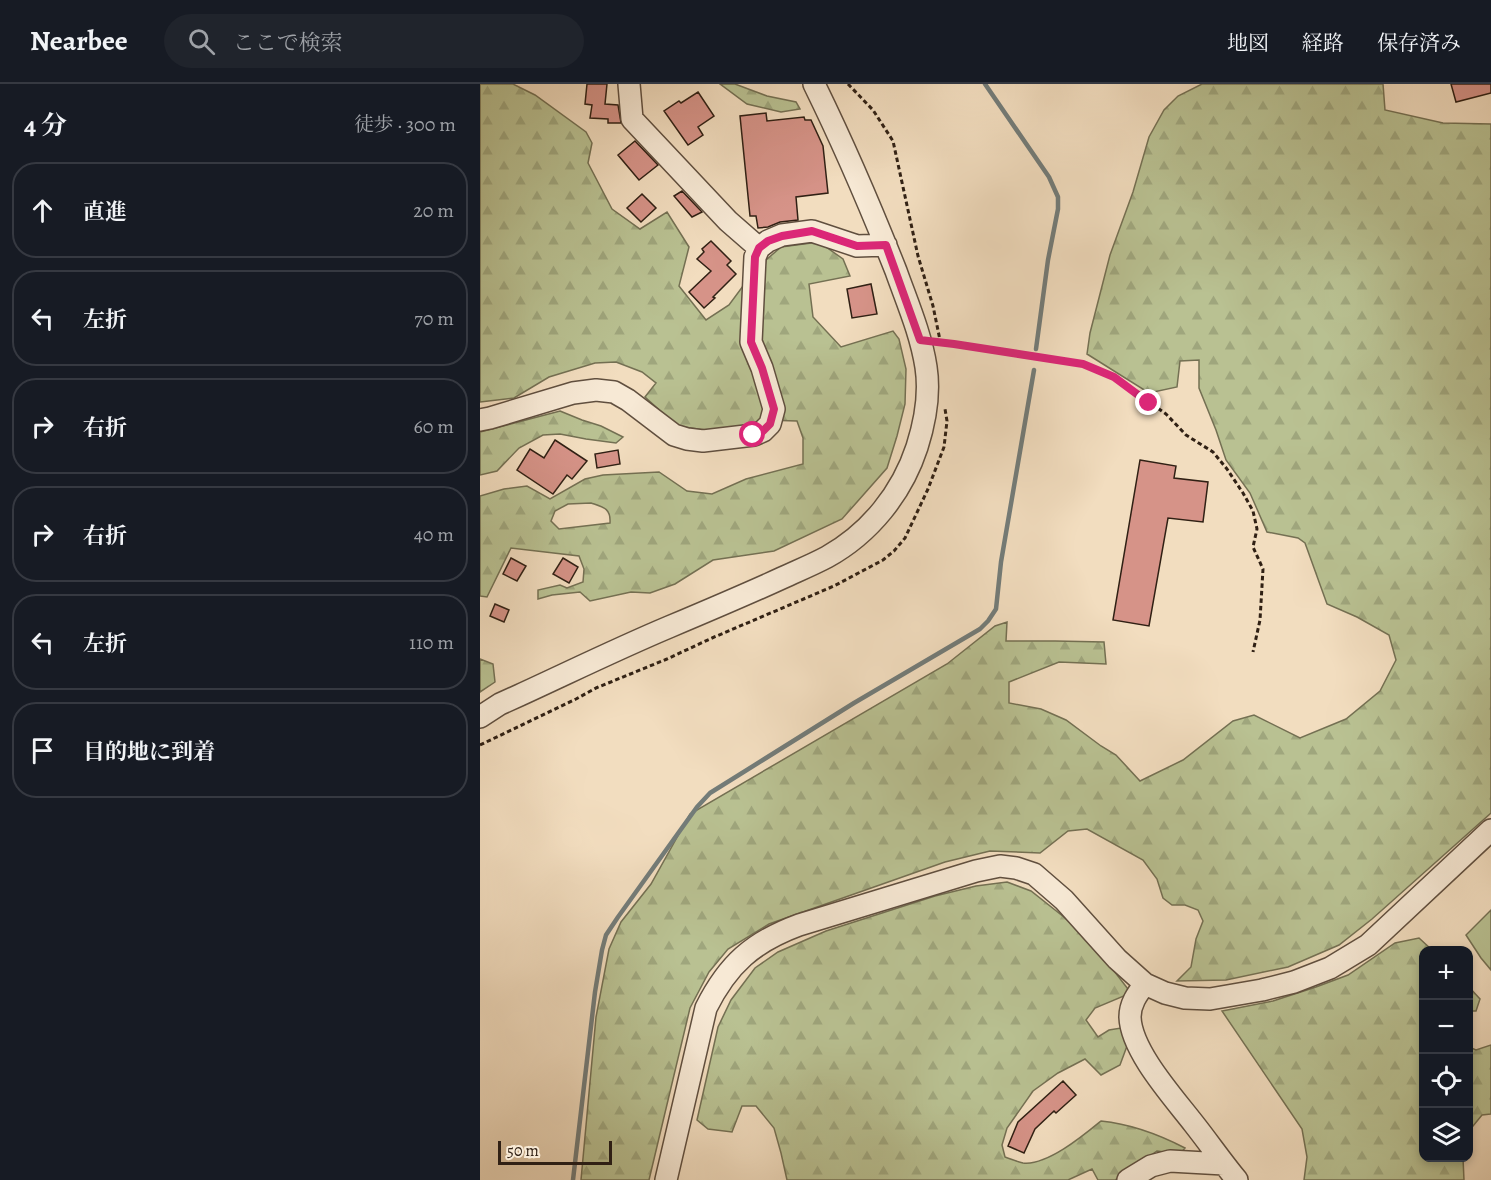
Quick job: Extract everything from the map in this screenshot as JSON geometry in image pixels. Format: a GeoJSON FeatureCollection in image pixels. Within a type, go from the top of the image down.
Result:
{"type":"FeatureCollection","features":[{"type":"Feature","properties":{"kind":"street"},"geometry":{"type":"LineString","coordinates":[[629,84],[632,119],[728,220],[759,248]]}},
{"type":"Feature","properties":{"kind":"street"},"geometry":{"type":"LineString","coordinates":[[480,717],[520,694],[828,556],[864,530],[895,495],[915,454],[922,433],[928,389],[926,367],[931,342],[886,245],[842,141],[814,84]]}},
{"type":"Feature","properties":{"kind":"street"},"geometry":{"type":"LineString","coordinates":[[480,420],[573,393],[596,390],[614,392],[674,435],[687,439],[703,441],[753,435],[763,431],[770,424],[774,409],[762,368],[751,342],[755,257],[759,248],[768,241],[782,236],[812,231],[857,246],[886,245]]}},
{"type":"Feature","properties":{"kind":"street"},"geometry":{"type":"LineString","coordinates":[[666,1180],[705,1008],[725,975],[739,960],[761,942],[777,933],[976,871],[1000,866],[1016,868],[1034,874],[1050,886],[1117,959],[1145,984],[1165,993],[1185,998],[1210,999],[1294,982],[1330,968],[1368,945],[1491,830]]}},
{"type":"Feature","properties":{"kind":"street"},"geometry":{"type":"LineString","coordinates":[[1145,984],[1131,1006],[1130,1019],[1136,1041],[1149,1064],[1230,1172]]}},
{"type":"Feature","properties":{"kind":"street"},"geometry":{"type":"LineString","coordinates":[[1128,1180],[1151,1166],[1170,1161],[1230,1172]]}},
{"type":"Feature","properties":{"kind":"path"},"geometry":{"type":"LineString","coordinates":[[848,84],[873,110],[893,141],[915,245],[933,306],[931,342],[1083,364],[1114,377],[1166,414],[1186,435],[1213,452],[1227,469],[1253,511],[1257,529],[1253,547],[1263,569],[1260,620],[1253,652]]}},
{"type":"Feature","properties":{"kind":"green space"},"geometry":{"type":"Polygon","coordinates":[[[480,84],[513,84],[535,95],[586,132],[592,143],[588,163],[612,209],[640,229],[667,212],[689,247],[679,286],[706,320],[729,305],[743,286],[762,287],[766,260],[781,247],[819,242],[843,259],[850,276],[809,284],[813,317],[841,347],[893,331],[899,339],[906,369],[905,404],[887,468],[842,519],[774,551],[713,560],[675,584],[650,593],[631,592],[590,601],[580,592],[538,599],[538,590],[560,585],[567,588],[583,582],[584,569],[579,556],[511,548],[487,597],[480,596],[480,496],[504,489],[527,486],[550,499],[585,479],[603,475],[659,472],[687,491],[712,494],[746,479],[803,464],[803,438],[797,421],[765,420],[755,428],[719,432],[677,426],[645,397],[656,383],[642,372],[616,362],[595,363],[549,377],[514,398],[480,402],[480,84]],[[591,503],[568,504],[555,511],[551,521],[559,529],[610,523],[608,511],[591,503]]]}},
{"type":"Feature","properties":{"kind":"green space"},"geometry":{"type":"Polygon","coordinates":[[[720,84],[735,84],[767,96],[796,102],[800,109],[781,112],[747,104],[720,84]]]}},
{"type":"Feature","properties":{"kind":"green space"},"geometry":{"type":"Polygon","coordinates":[[[1202,84],[1383,84],[1385,110],[1443,123],[1491,124],[1491,813],[1372,919],[1339,945],[1288,967],[1226,980],[1177,981],[1191,967],[1196,939],[1203,921],[1198,910],[1185,905],[1172,905],[1163,898],[1157,879],[1143,860],[1087,829],[1068,831],[1040,853],[990,851],[945,862],[769,924],[728,949],[709,972],[690,1008],[649,1180],[581,1180],[596,1017],[609,949],[621,922],[651,884],[690,814],[947,664],[995,626],[1007,622],[1006,641],[1104,642],[1106,664],[1059,662],[1009,682],[1009,703],[1041,709],[1066,720],[1116,755],[1140,781],[1183,760],[1233,721],[1254,715],[1300,738],[1346,719],[1380,691],[1396,660],[1389,635],[1327,604],[1305,543],[1298,538],[1267,532],[1250,493],[1226,460],[1199,388],[1199,360],[1180,361],[1177,387],[1149,393],[1087,354],[1090,333],[1110,255],[1133,192],[1149,137],[1164,110],[1178,96],[1202,84]]]}},
{"type":"Feature","properties":{"kind":"green space"},"geometry":{"type":"Polygon","coordinates":[[[560,411],[623,437],[616,443],[560,434],[543,435],[519,448],[497,471],[480,475],[480,432],[560,411]]]}},
{"type":"Feature","properties":{"kind":"green space"},"geometry":{"type":"Polygon","coordinates":[[[480,659],[493,664],[495,682],[480,692],[480,659]]]}},
{"type":"Feature","properties":{"kind":"green space"},"geometry":{"type":"Polygon","coordinates":[[[1007,882],[1031,891],[1074,925],[1101,954],[1131,993],[1095,1008],[1086,1020],[1098,1037],[1109,1030],[1121,1028],[1127,1046],[1120,1065],[1101,1075],[1085,1059],[1058,1073],[1033,1091],[1007,1128],[1002,1145],[1005,1157],[1023,1163],[1043,1160],[1065,1148],[1101,1121],[1134,1127],[1165,1138],[1185,1148],[1180,1154],[1157,1151],[1115,1180],[1098,1180],[1092,1169],[1068,1180],[787,1180],[774,1128],[756,1106],[742,1106],[732,1132],[708,1129],[697,1120],[718,1027],[731,1000],[755,968],[778,952],[826,931],[935,896],[976,886],[1007,882]]]}},
{"type":"Feature","properties":{"kind":"green space"},"geometry":{"type":"Polygon","coordinates":[[[1491,910],[1491,970],[1466,935],[1491,910]]]}},
{"type":"Feature","properties":{"kind":"green space"},"geometry":{"type":"Polygon","coordinates":[[[1419,938],[1428,946],[1419,946],[1419,1162],[1463,1162],[1464,1180],[1304,1180],[1307,1157],[1302,1129],[1222,1011],[1273,1001],[1348,975],[1395,943],[1419,938]]]}},
{"type":"Feature","properties":{"kind":"green space"},"geometry":{"type":"Polygon","coordinates":[[[1473,991],[1480,999],[1476,1011],[1473,1011],[1473,991]]]}},
{"type":"Feature","properties":{"kind":"green space"},"geometry":{"type":"Polygon","coordinates":[[[1491,1045],[1491,1114],[1482,1115],[1473,1126],[1473,1049],[1476,1050],[1491,1045]]]}},
{"type":"Feature","properties":{"kind":"building"},"geometry":{"type":"Polygon","coordinates":[[[587,84],[607,84],[605,104],[618,105],[621,123],[608,123],[608,119],[590,118],[592,105],[585,104],[587,84]]]}},
{"type":"Feature","properties":{"kind":"building"},"geometry":{"type":"Polygon","coordinates":[[[1451,84],[1491,84],[1491,93],[1456,102],[1451,84]]]}},
{"type":"Feature","properties":{"kind":"building"},"geometry":{"type":"Polygon","coordinates":[[[698,92],[714,116],[698,127],[703,135],[688,145],[664,111],[698,92]]]}},
{"type":"Feature","properties":{"kind":"building"},"geometry":{"type":"Polygon","coordinates":[[[766,113],[767,121],[804,117],[805,120],[811,120],[823,146],[828,193],[796,197],[798,220],[758,228],[756,216],[750,216],[740,116],[766,113]]]}},
{"type":"Feature","properties":{"kind":"building"},"geometry":{"type":"Polygon","coordinates":[[[635,141],[658,165],[639,180],[618,155],[635,141]]]}},
{"type":"Feature","properties":{"kind":"building"},"geometry":{"type":"Polygon","coordinates":[[[682,191],[702,212],[692,217],[674,196],[682,191]]]}},
{"type":"Feature","properties":{"kind":"building"},"geometry":{"type":"Polygon","coordinates":[[[642,194],[656,208],[641,222],[627,208],[642,194]]]}},
{"type":"Feature","properties":{"kind":"building"},"geometry":{"type":"Polygon","coordinates":[[[711,241],[731,261],[727,265],[736,274],[704,308],[689,292],[711,271],[697,259],[704,252],[702,249],[711,241]]]}},
{"type":"Feature","properties":{"kind":"building"},"geometry":{"type":"Polygon","coordinates":[[[871,284],[877,314],[852,318],[847,289],[871,284]]]}},
{"type":"Feature","properties":{"kind":"building"},"geometry":{"type":"Polygon","coordinates":[[[555,440],[587,461],[572,479],[567,475],[553,494],[517,470],[530,449],[544,458],[555,440]]]}},
{"type":"Feature","properties":{"kind":"building"},"geometry":{"type":"Polygon","coordinates":[[[618,450],[620,464],[597,468],[595,454],[618,450]]]}},
{"type":"Feature","properties":{"kind":"building"},"geometry":{"type":"Polygon","coordinates":[[[1140,460],[1176,466],[1174,478],[1208,482],[1203,522],[1168,518],[1149,626],[1113,620],[1140,460]]]}},
{"type":"Feature","properties":{"kind":"building"},"geometry":{"type":"Polygon","coordinates":[[[511,558],[526,566],[517,581],[503,574],[511,558]]]}},
{"type":"Feature","properties":{"kind":"building"},"geometry":{"type":"Polygon","coordinates":[[[563,558],[578,567],[569,583],[553,574],[563,558]]]}},
{"type":"Feature","properties":{"kind":"building"},"geometry":{"type":"Polygon","coordinates":[[[495,604],[509,610],[504,622],[490,616],[495,604]]]}},
{"type":"Feature","properties":{"kind":"building"},"geometry":{"type":"Polygon","coordinates":[[[1063,1081],[1076,1095],[1035,1129],[1024,1153],[1008,1146],[1018,1122],[1063,1081]]]}},
{"type":"Feature","properties":{"kind":"waterway"},"geometry":{"type":"LineString","coordinates":[[985,84],[1049,177],[1058,197],[1036,349]]}},
{"type":"Feature","properties":{"kind":"waterway"},"geometry":{"type":"LineString","coordinates":[[573,1180],[595,992],[606,935],[697,807],[710,793],[854,703],[980,629],[988,621],[996,609],[1001,562],[1034,370]]}},
{"type":"Feature","properties":{"kind":"route"},"geometry":{"type":"LineString","coordinates":[[753,435],[763,431],[770,424],[774,409],[762,368],[751,342],[755,257],[759,248],[768,241],[812,231],[857,246],[886,245],[920,340],[1083,364],[1114,377],[1149,403]]}}]}
